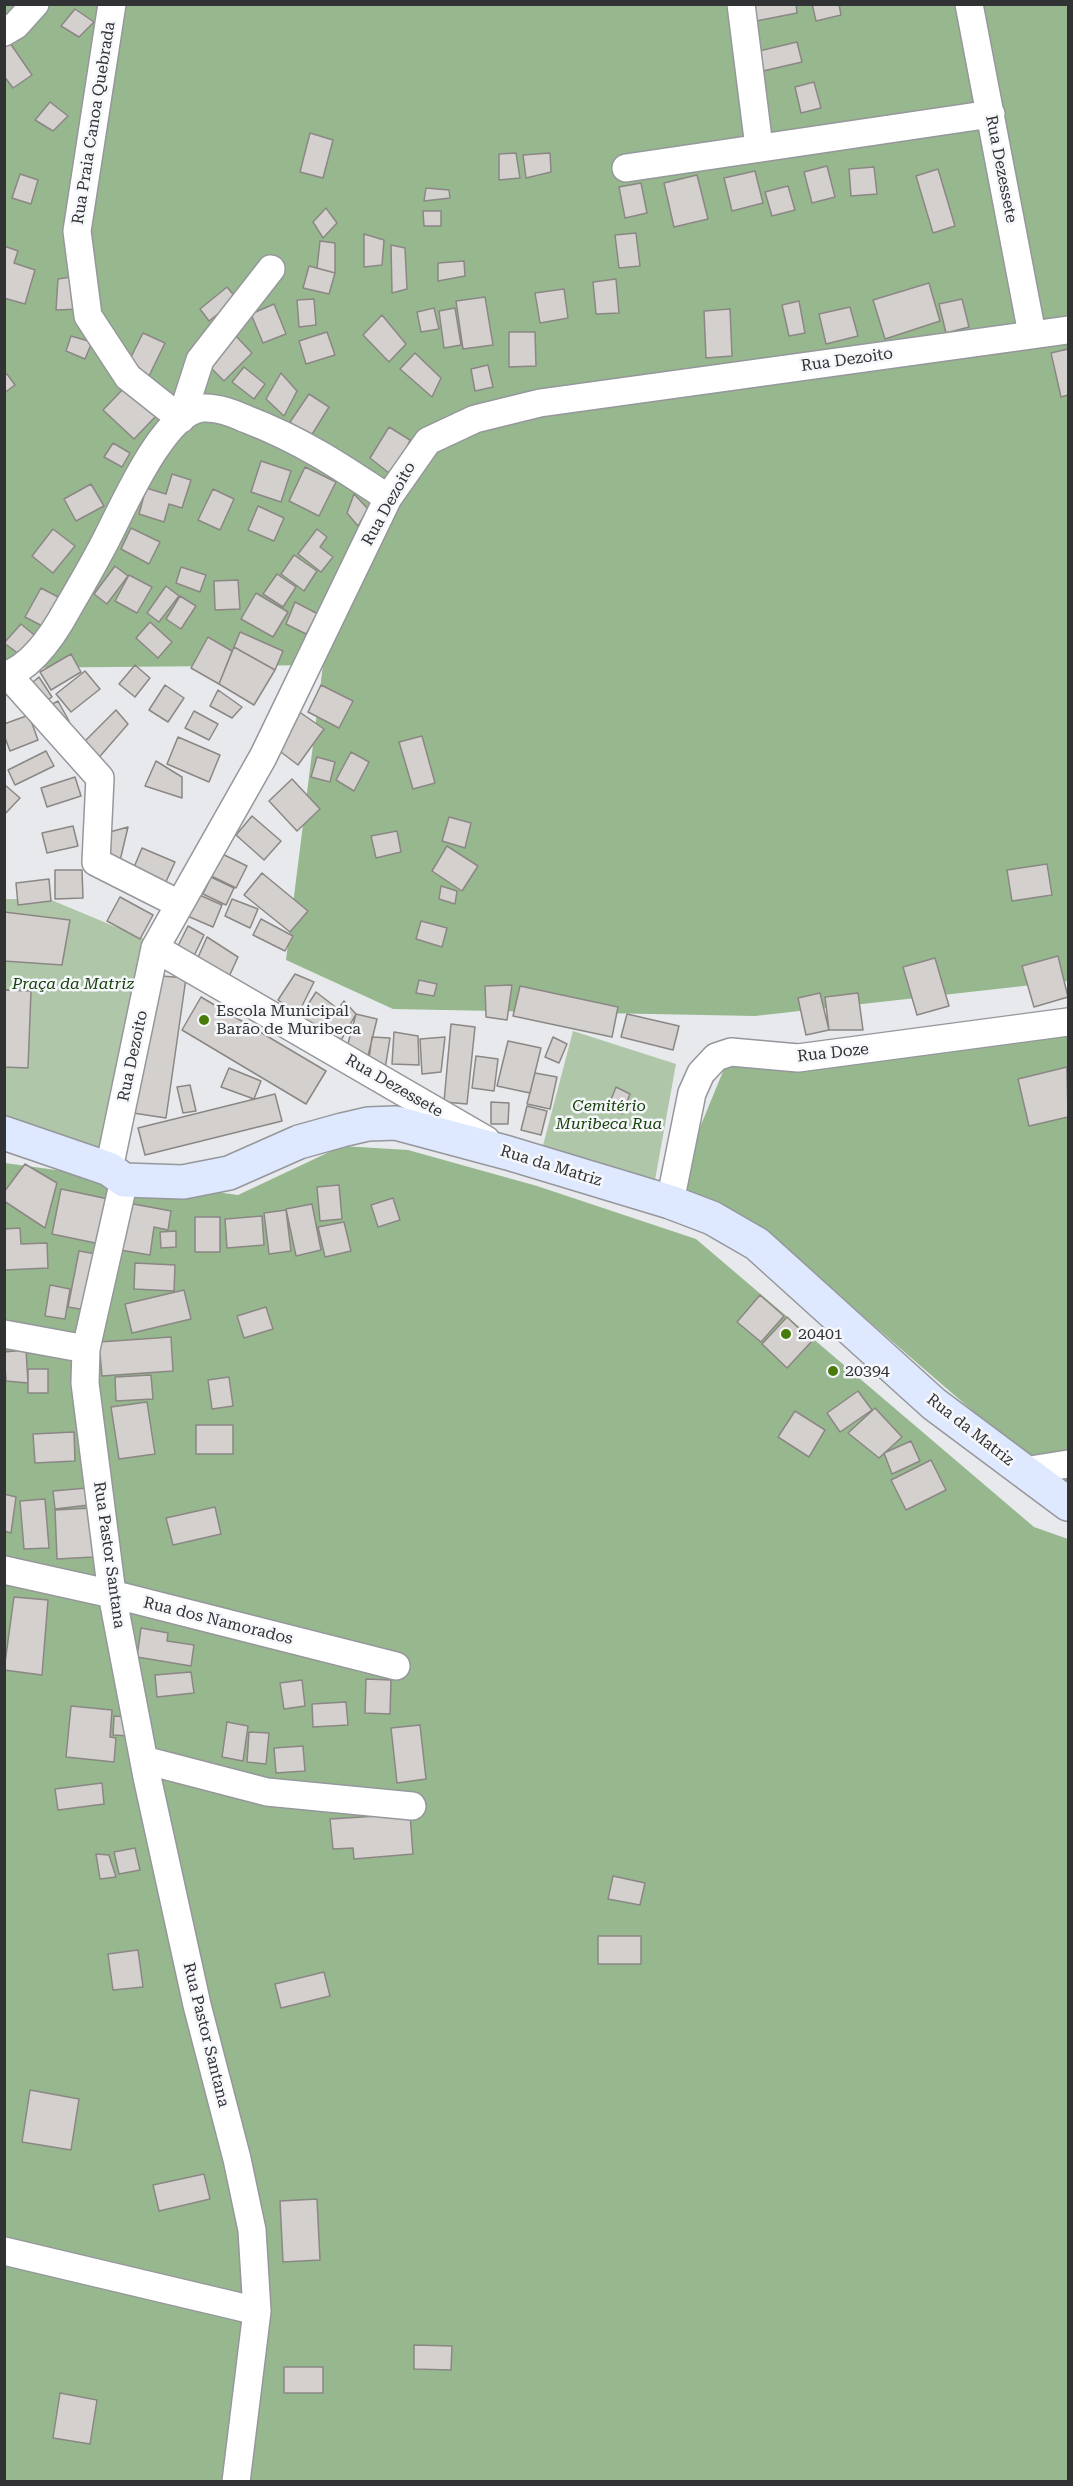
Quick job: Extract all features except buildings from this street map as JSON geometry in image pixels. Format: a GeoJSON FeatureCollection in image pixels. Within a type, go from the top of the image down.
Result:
{"type":"FeatureCollection","features":[{"type":"Feature","properties":{"kind":"street"},"geometry":{"type":"LineString","coordinates":[[4,32],[16,25],[35,4]]}},
{"type":"Feature","properties":{"kind":"street","name":"Rua Praia Canoa Quebrada"},"geometry":{"type":"LineString","coordinates":[[112,4],[76,231],[88,316],[128,377],[182,420]]}},
{"type":"Feature","properties":{"kind":"street"},"geometry":{"type":"LineString","coordinates":[[741,4],[759,147]]}},
{"type":"Feature","properties":{"kind":"street","name":"Rua Dezessete"},"geometry":{"type":"LineString","coordinates":[[969,4],[1032,334]]}},
{"type":"Feature","properties":{"kind":"street"},"geometry":{"type":"LineString","coordinates":[[626,168],[991,114]]}},
{"type":"Feature","properties":{"kind":"street"},"geometry":{"type":"LineString","coordinates":[[182,420],[200,360],[271,269]]}},
{"type":"Feature","properties":{"kind":"street","name":"Rua Dezoito"},"geometry":{"type":"LineString","coordinates":[[116,1174],[155,948],[263,757],[388,498],[428,441],[475,419],[540,403],[1068,330]]}},
{"type":"Feature","properties":{"kind":"street"},"geometry":{"type":"LineString","coordinates":[[179,904],[96,862],[100,778],[6,675],[35,654],[55,632],[134,483],[162,438],[190,412],[201,408],[220,409],[310,447],[388,498]]}},
{"type":"Feature","properties":{"kind":"street","name":"Rua Dezessete"},"geometry":{"type":"LineString","coordinates":[[155,948],[508,1153]]}},
{"type":"Feature","properties":{"kind":"street","name":"Rua Doze"},"geometry":{"type":"LineString","coordinates":[[670,1202],[692,1093],[700,1073],[708,1063],[716,1058],[731,1052],[798,1058],[1068,1023]]}},
{"type":"Feature","properties":{"kind":"street","name":"Rua da Matriz"},"geometry":{"type":"LineString","coordinates":[[4,1133],[116,1174],[183,1182],[229,1173],[299,1142],[368,1124],[396,1124],[508,1153],[670,1202],[712,1218],[757,1244],[934,1404],[1068,1504]]}},
{"type":"Feature","properties":{"kind":"street","name":"Rua Pastor Santana"},"geometry":{"type":"LineString","coordinates":[[116,1174],[87,1349],[84,1383],[112,1593],[144,1760],[196,2006],[237,2158],[252,2230],[257,2311],[236,2481]]}},
{"type":"Feature","properties":{"kind":"street"},"geometry":{"type":"LineString","coordinates":[[4,1334],[87,1349]]}},
{"type":"Feature","properties":{"kind":"street"},"geometry":{"type":"LineString","coordinates":[[1024,1472],[1068,1464]]}},
{"type":"Feature","properties":{"kind":"street","name":"Rua dos Namorados"},"geometry":{"type":"LineString","coordinates":[[4,1570],[112,1593],[396,1666]]}},
{"type":"Feature","properties":{"kind":"street"},"geometry":{"type":"LineString","coordinates":[[144,1760],[267,1792],[412,1806]]}},
{"type":"Feature","properties":{"kind":"street"},"geometry":{"type":"LineString","coordinates":[[4,2251],[257,2311]]}},
{"type":"Feature","properties":{"kind":"green space"},"geometry":{"type":"Polygon","coordinates":[[[4,5],[1068,5],[1068,981],[755,1016],[393,1009],[286,960],[323,665],[5,668],[4,5]]]}},
{"type":"Feature","properties":{"kind":"green space","name":"Praça da Matriz"},"geometry":{"type":"Polygon","coordinates":[[[5,899],[49,899],[154,943],[103,1152],[5,1124],[5,899]]]}},
{"type":"Feature","properties":{"kind":"green space","name":"Cemitério Muribeca Rua"},"geometry":{"type":"Polygon","coordinates":[[[573,1031],[676,1064],[653,1191],[541,1153],[573,1031]]]}},
{"type":"Feature","properties":{"kind":"green space"},"geometry":{"type":"Polygon","coordinates":[[[1068,1033],[1068,1491],[769,1235],[737,1212],[686,1192],[698,1132],[731,1052],[1068,1033]]]}},
{"type":"Feature","properties":{"kind":"green space"},"geometry":{"type":"Polygon","coordinates":[[[342,1146],[408,1150],[537,1186],[696,1239],[1034,1527],[1068,1539],[1068,2481],[5,2482],[5,1163],[238,1195],[342,1146]]]}},
{"type":"Feature","properties":{"kind":"place","name":"Escola Municipal Barão de Muribeca"},"geometry":{"type":"Point","coordinates":[204,1020]}},
{"type":"Feature","properties":{"kind":"place","name":"20401"},"geometry":{"type":"Point","coordinates":[786,1334]}},
{"type":"Feature","properties":{"kind":"place","name":"20394"},"geometry":{"type":"Point","coordinates":[833,1371]}}]}
